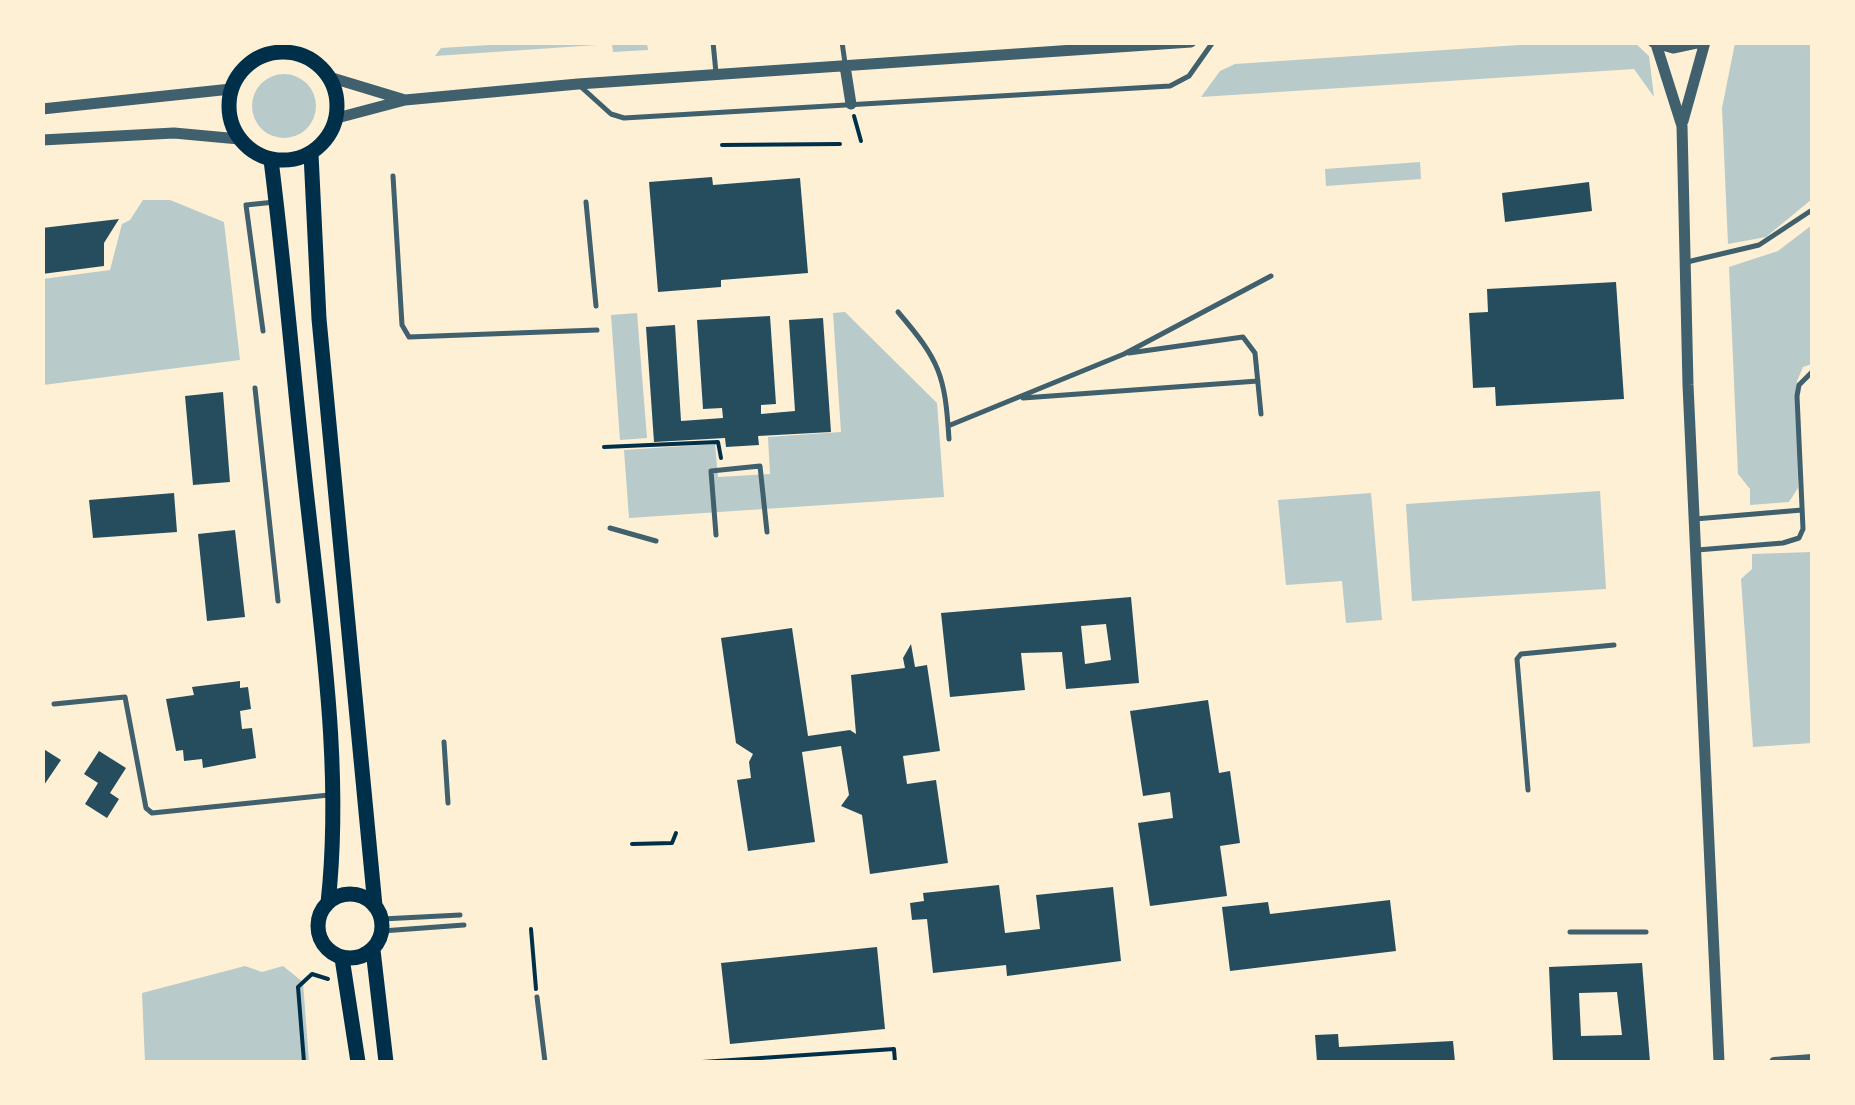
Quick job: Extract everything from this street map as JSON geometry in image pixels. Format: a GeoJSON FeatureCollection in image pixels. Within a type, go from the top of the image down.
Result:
{"type":"FeatureCollection","features":[{"type":"Feature","properties":{"kind":"main road"},"geometry":{"type":"LineString","coordinates":[[298,48],[329,77],[336,90],[337,118],[332,132],[311,154],[284,161],[270,160],[239,139],[228,106],[231,89],[256,50],[278,52],[298,48]]}},
{"type":"Feature","properties":{"kind":"main road"},"geometry":{"type":"LineString","coordinates":[[311,154],[319,319],[380,919],[372,950],[386,1062]]}},
{"type":"Feature","properties":{"kind":"main road"},"geometry":{"type":"LineString","coordinates":[[270,160],[320,620],[331,794],[333,844],[328,903],[318,921],[318,932],[322,943],[342,958],[353,959],[372,950]]}},
{"type":"Feature","properties":{"kind":"main road"},"geometry":{"type":"LineString","coordinates":[[328,903],[348,894],[360,895],[380,919]]}},
{"type":"Feature","properties":{"kind":"main road"},"geometry":{"type":"LineString","coordinates":[[342,958],[358,1062]]}},
{"type":"Feature","properties":{"kind":"street"},"geometry":{"type":"LineString","coordinates":[[337,118],[405,100],[578,84],[1057,48],[1191,42]]}},
{"type":"Feature","properties":{"kind":"street"},"geometry":{"type":"LineString","coordinates":[[1655,43],[1673,48],[1703,42],[1682,126],[1684,262],[1719,1062]]}},
{"type":"Feature","properties":{"kind":"street"},"geometry":{"type":"LineString","coordinates":[[1655,43],[1682,126]]}},
{"type":"Feature","properties":{"kind":"street"},"geometry":{"type":"LineString","coordinates":[[845,66],[851,104]]}},
{"type":"Feature","properties":{"kind":"street"},"geometry":{"type":"LineString","coordinates":[[329,77],[405,100]]}},
{"type":"Feature","properties":{"kind":"street"},"geometry":{"type":"LineString","coordinates":[[42,109],[231,89]]}},
{"type":"Feature","properties":{"kind":"street"},"geometry":{"type":"LineString","coordinates":[[42,140],[174,133],[239,139]]}},
{"type":"Feature","properties":{"kind":"street"},"geometry":{"type":"LineString","coordinates":[[1774,1062],[1812,1060]]}},
{"type":"Feature","properties":{"kind":"lane"},"geometry":{"type":"LineString","coordinates":[[713,42],[716,74]]}},
{"type":"Feature","properties":{"kind":"lane"},"geometry":{"type":"LineString","coordinates":[[842,42],[845,66]]}},
{"type":"Feature","properties":{"kind":"lane"},"geometry":{"type":"LineString","coordinates":[[578,84],[611,114],[624,118],[1170,86],[1189,76],[1214,42]]}},
{"type":"Feature","properties":{"kind":"lane"},"geometry":{"type":"LineString","coordinates":[[392,176],[402,326],[408,337],[596,330]]}},
{"type":"Feature","properties":{"kind":"lane"},"geometry":{"type":"LineString","coordinates":[[263,331],[246,205],[276,202]]}},
{"type":"Feature","properties":{"kind":"lane"},"geometry":{"type":"LineString","coordinates":[[586,202],[596,306]]}},
{"type":"Feature","properties":{"kind":"lane"},"geometry":{"type":"LineString","coordinates":[[1684,262],[1758,245],[1812,210]]}},
{"type":"Feature","properties":{"kind":"lane"},"geometry":{"type":"LineString","coordinates":[[948,426],[1124,354],[1271,276]]}},
{"type":"Feature","properties":{"kind":"lane"},"geometry":{"type":"LineString","coordinates":[[898,312],[931,351],[945,384],[950,439]]}},
{"type":"Feature","properties":{"kind":"lane"},"geometry":{"type":"LineString","coordinates":[[1124,354],[1243,337],[1254,353],[1261,414]]}},
{"type":"Feature","properties":{"kind":"lane"},"geometry":{"type":"LineString","coordinates":[[1695,550],[1795,541],[1803,529],[1797,396],[1803,378],[1812,372]]}},
{"type":"Feature","properties":{"kind":"lane"},"geometry":{"type":"LineString","coordinates":[[1015,398],[1258,381]]}},
{"type":"Feature","properties":{"kind":"lane"},"geometry":{"type":"LineString","coordinates":[[255,388],[278,602]]}},
{"type":"Feature","properties":{"kind":"lane"},"geometry":{"type":"LineString","coordinates":[[716,535],[710,471],[760,466],[767,532]]}},
{"type":"Feature","properties":{"kind":"lane"},"geometry":{"type":"LineString","coordinates":[[1694,519],[1802,510]]}},
{"type":"Feature","properties":{"kind":"lane"},"geometry":{"type":"LineString","coordinates":[[610,528],[656,542]]}},
{"type":"Feature","properties":{"kind":"lane"},"geometry":{"type":"LineString","coordinates":[[1528,790],[1517,659],[1521,654],[1614,645]]}},
{"type":"Feature","properties":{"kind":"lane"},"geometry":{"type":"LineString","coordinates":[[54,704],[125,698],[146,808],[152,814],[331,794]]}},
{"type":"Feature","properties":{"kind":"lane"},"geometry":{"type":"LineString","coordinates":[[444,742],[448,804]]}},
{"type":"Feature","properties":{"kind":"lane"},"geometry":{"type":"LineString","coordinates":[[380,919],[460,915]]}},
{"type":"Feature","properties":{"kind":"lane"},"geometry":{"type":"LineString","coordinates":[[380,919],[464,924]]}},
{"type":"Feature","properties":{"kind":"lane"},"geometry":{"type":"LineString","coordinates":[[1570,932],[1646,932]]}},
{"type":"Feature","properties":{"kind":"lane"},"geometry":{"type":"LineString","coordinates":[[537,997],[545,1062]]}},
{"type":"Feature","properties":{"kind":"path"},"geometry":{"type":"LineString","coordinates":[[851,104],[861,141]]}},
{"type":"Feature","properties":{"kind":"path"},"geometry":{"type":"LineString","coordinates":[[722,145],[840,144]]}},
{"type":"Feature","properties":{"kind":"path"},"geometry":{"type":"LineString","coordinates":[[604,447],[718,442],[723,470]]}},
{"type":"Feature","properties":{"kind":"path"},"geometry":{"type":"LineString","coordinates":[[632,844],[672,843],[676,834]]}},
{"type":"Feature","properties":{"kind":"path"},"geometry":{"type":"LineString","coordinates":[[531,929],[537,997]]}},
{"type":"Feature","properties":{"kind":"path"},"geometry":{"type":"LineString","coordinates":[[304,1062],[298,987],[312,974],[328,978]]}},
{"type":"Feature","properties":{"kind":"path"},"geometry":{"type":"LineString","coordinates":[[702,1062],[894,1049],[895,1062]]}},
{"type":"Feature","properties":{"kind":"shaded area"},"geometry":{"type":"Polygon","coordinates":[[[521,43],[647,43],[648,50],[613,52],[612,44],[435,56],[441,48],[521,43]]]}},
{"type":"Feature","properties":{"kind":"shaded area"},"geometry":{"type":"Polygon","coordinates":[[[1549,43],[1635,43],[1649,56],[1654,97],[1634,69],[1201,97],[1220,71],[1235,64],[1549,43]]]}},
{"type":"Feature","properties":{"kind":"shaded area"},"geometry":{"type":"Polygon","coordinates":[[[1735,43],[1812,43],[1812,199],[1766,237],[1728,244],[1722,108],[1735,43]]]}},
{"type":"Feature","properties":{"kind":"shaded area"},"geometry":{"type":"Polygon","coordinates":[[[284,74],[307,83],[316,106],[307,129],[284,138],[261,129],[252,106],[261,83],[284,74]]]}},
{"type":"Feature","properties":{"kind":"shaded area"},"geometry":{"type":"Polygon","coordinates":[[[1420,162],[1421,179],[1326,186],[1325,169],[1420,162]]]}},
{"type":"Feature","properties":{"kind":"shaded area"},"geometry":{"type":"Polygon","coordinates":[[[143,200],[170,200],[224,222],[240,360],[43,385],[43,279],[110,270],[122,224],[130,220],[143,200]]]}},
{"type":"Feature","properties":{"kind":"shaded area"},"geometry":{"type":"Polygon","coordinates":[[[1812,225],[1812,364],[1803,367],[1797,381],[1798,488],[1789,502],[1750,505],[1750,489],[1738,474],[1729,267],[1778,251],[1812,225]]]}},
{"type":"Feature","properties":{"kind":"shaded area"},"geometry":{"type":"Polygon","coordinates":[[[845,312],[937,403],[944,497],[629,518],[624,450],[715,444],[718,477],[770,474],[768,437],[841,432],[833,313],[845,312]]]}},
{"type":"Feature","properties":{"kind":"shaded area"},"geometry":{"type":"Polygon","coordinates":[[[637,313],[647,438],[620,440],[611,315],[637,313]]]}},
{"type":"Feature","properties":{"kind":"shaded area"},"geometry":{"type":"Polygon","coordinates":[[[1600,491],[1606,589],[1412,601],[1406,504],[1600,491]]]}},
{"type":"Feature","properties":{"kind":"shaded area"},"geometry":{"type":"Polygon","coordinates":[[[1371,493],[1382,620],[1346,623],[1342,581],[1286,585],[1278,500],[1371,493]]]}},
{"type":"Feature","properties":{"kind":"shaded area"},"geometry":{"type":"Polygon","coordinates":[[[1812,552],[1812,743],[1753,747],[1741,579],[1752,569],[1752,554],[1812,552]]]}},
{"type":"Feature","properties":{"kind":"shaded area"},"geometry":{"type":"Polygon","coordinates":[[[245,966],[262,972],[283,966],[303,982],[309,1062],[145,1062],[142,993],[245,966]]]}},
{"type":"Feature","properties":{"kind":"building"},"geometry":{"type":"Polygon","coordinates":[[[712,177],[713,185],[800,178],[808,273],[721,280],[721,287],[658,292],[649,182],[712,177]]]}},
{"type":"Feature","properties":{"kind":"building"},"geometry":{"type":"Polygon","coordinates":[[[1589,182],[1592,211],[1505,222],[1502,193],[1589,182]]]}},
{"type":"Feature","properties":{"kind":"building"},"geometry":{"type":"Polygon","coordinates":[[[119,219],[104,243],[104,266],[42,274],[42,228],[119,219]]]}},
{"type":"Feature","properties":{"kind":"building"},"geometry":{"type":"Polygon","coordinates":[[[1616,282],[1624,399],[1496,406],[1495,387],[1473,388],[1469,313],[1488,312],[1487,289],[1616,282]]]}},
{"type":"Feature","properties":{"kind":"building"},"geometry":{"type":"Polygon","coordinates":[[[770,316],[776,404],[761,405],[761,414],[795,411],[789,320],[823,318],[831,432],[758,436],[759,445],[726,447],[725,438],[654,442],[646,327],[675,325],[681,421],[723,418],[722,408],[703,409],[697,320],[770,316]]]}},
{"type":"Feature","properties":{"kind":"building"},"geometry":{"type":"Polygon","coordinates":[[[223,392],[230,482],[193,485],[185,396],[223,392]]]}},
{"type":"Feature","properties":{"kind":"building"},"geometry":{"type":"Polygon","coordinates":[[[174,493],[177,532],[93,538],[89,500],[174,493]]]}},
{"type":"Feature","properties":{"kind":"building"},"geometry":{"type":"Polygon","coordinates":[[[235,530],[245,617],[207,621],[198,534],[235,530]]]}},
{"type":"Feature","properties":{"kind":"building"},"geometry":{"type":"Polygon","coordinates":[[[1131,597],[1139,683],[1066,689],[1062,652],[1021,653],[1025,690],[950,697],[941,613],[1131,597]],[[1106,624],[1081,626],[1085,664],[1111,660],[1106,624]]]}},
{"type":"Feature","properties":{"kind":"building"},"geometry":{"type":"Polygon","coordinates":[[[792,628],[808,736],[850,730],[856,734],[851,675],[905,668],[903,658],[911,644],[915,667],[927,665],[940,751],[903,756],[907,784],[936,780],[948,863],[870,874],[862,815],[841,806],[849,795],[841,746],[802,752],[815,842],[748,851],[737,780],[751,778],[749,762],[753,754],[736,743],[721,638],[792,628]]]}},
{"type":"Feature","properties":{"kind":"building"},"geometry":{"type":"Polygon","coordinates":[[[240,681],[240,688],[248,687],[251,709],[240,711],[242,729],[252,728],[256,758],[203,768],[202,759],[184,761],[183,750],[176,751],[166,699],[194,695],[192,687],[240,681]]]}},
{"type":"Feature","properties":{"kind":"building"},"geometry":{"type":"Polygon","coordinates":[[[1208,700],[1219,773],[1230,771],[1240,843],[1220,846],[1227,896],[1150,906],[1138,823],[1173,818],[1170,792],[1143,796],[1130,711],[1208,700]]]}},
{"type":"Feature","properties":{"kind":"building"},"geometry":{"type":"Polygon","coordinates":[[[42,748],[61,760],[42,788],[42,748]]]}},
{"type":"Feature","properties":{"kind":"building"},"geometry":{"type":"Polygon","coordinates":[[[99,751],[126,768],[110,793],[119,799],[107,818],[85,804],[98,783],[84,774],[99,751]]]}},
{"type":"Feature","properties":{"kind":"building"},"geometry":{"type":"Polygon","coordinates":[[[999,885],[1005,933],[1040,929],[1036,895],[1113,887],[1121,961],[1007,976],[1006,965],[933,973],[927,919],[912,920],[910,903],[924,901],[923,893],[999,885]]]}},
{"type":"Feature","properties":{"kind":"building"},"geometry":{"type":"Polygon","coordinates":[[[1390,900],[1396,951],[1230,971],[1222,907],[1268,902],[1270,914],[1390,900]]]}},
{"type":"Feature","properties":{"kind":"building"},"geometry":{"type":"Polygon","coordinates":[[[877,947],[885,1029],[730,1044],[721,963],[877,947]]]}},
{"type":"Feature","properties":{"kind":"building"},"geometry":{"type":"Polygon","coordinates":[[[1642,963],[1650,1062],[1553,1062],[1549,967],[1642,963]],[[1617,992],[1579,993],[1581,1036],[1622,1035],[1617,992]]]}},
{"type":"Feature","properties":{"kind":"building"},"geometry":{"type":"Polygon","coordinates":[[[1338,1034],[1339,1047],[1453,1041],[1455,1062],[1317,1062],[1315,1035],[1338,1034]]]}}]}
